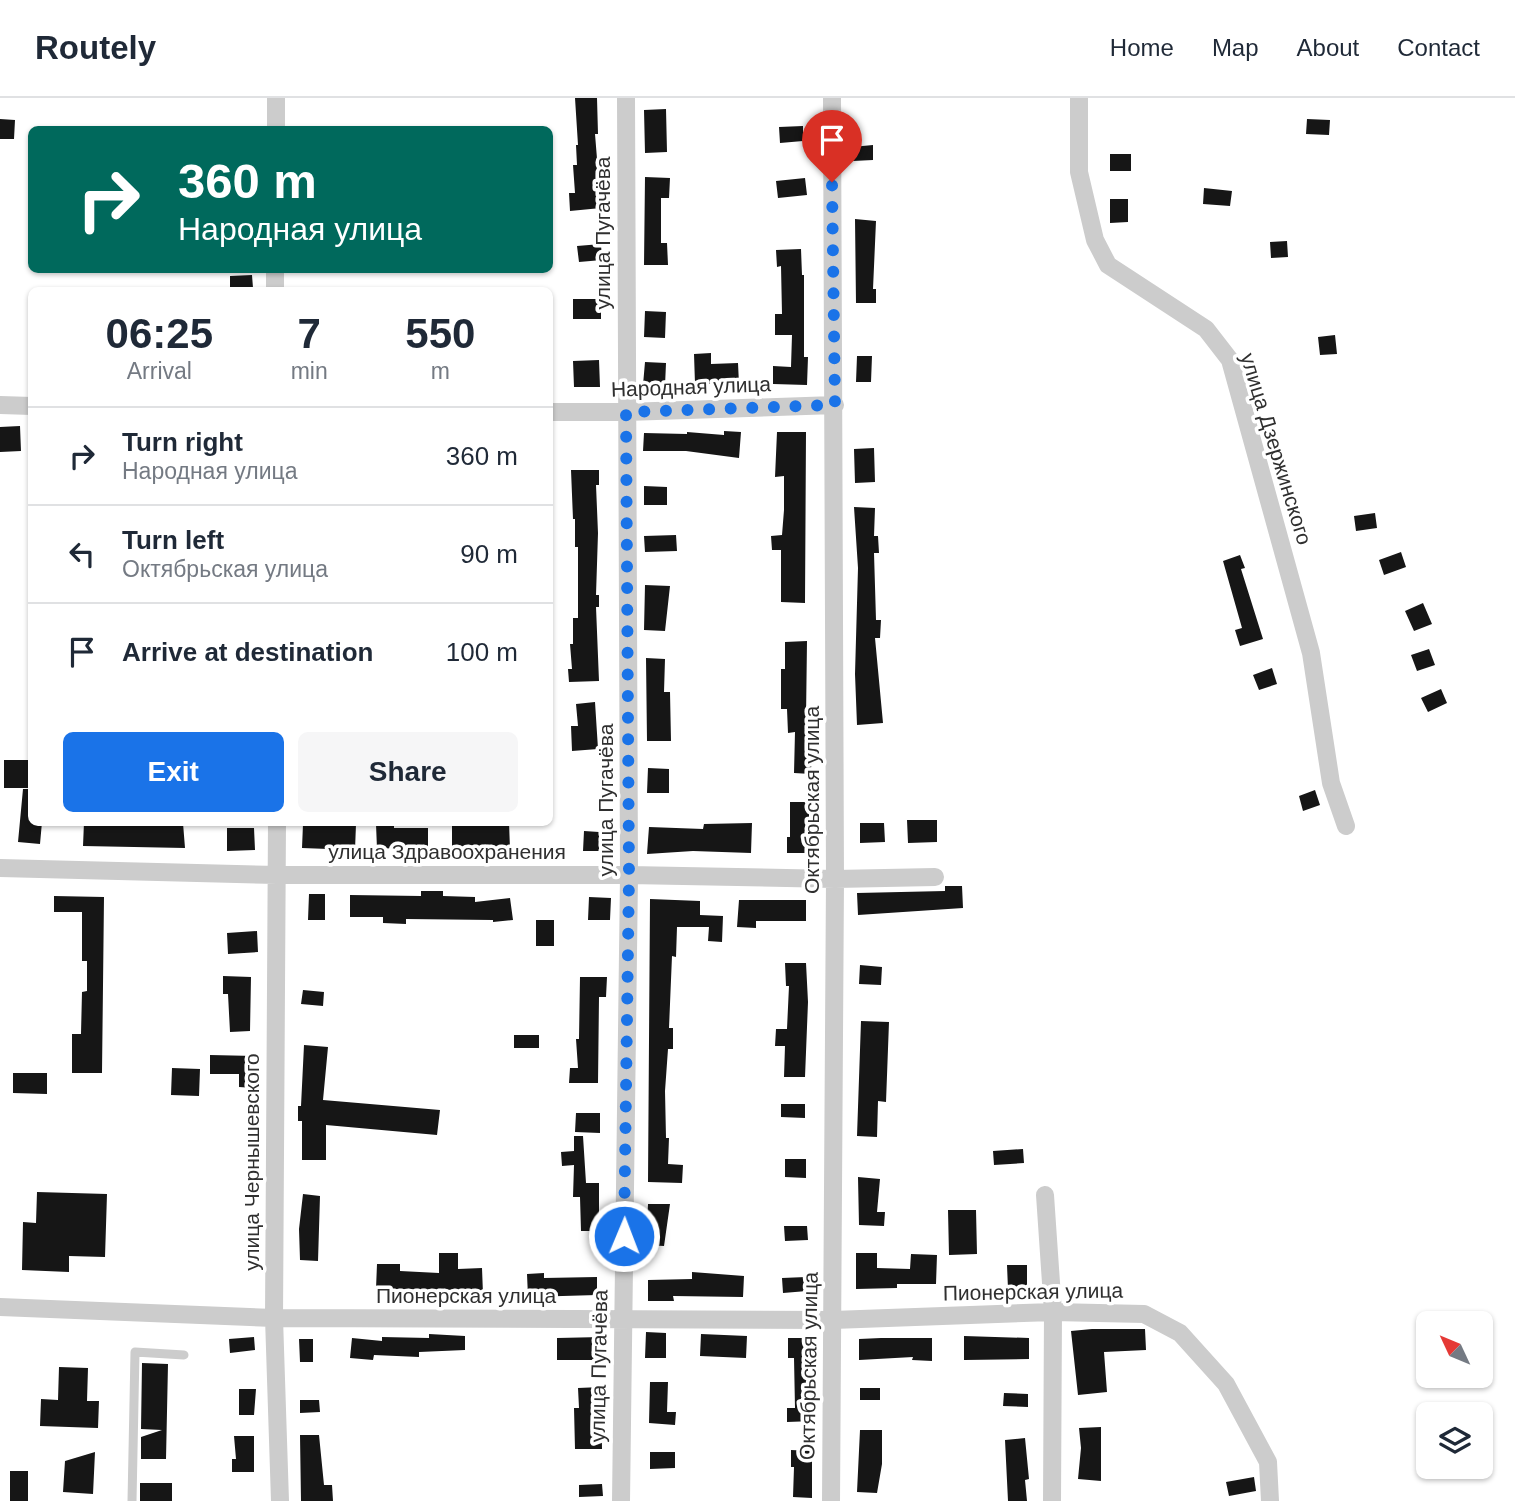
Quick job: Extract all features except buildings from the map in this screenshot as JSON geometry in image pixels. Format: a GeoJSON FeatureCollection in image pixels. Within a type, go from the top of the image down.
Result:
{"type":"FeatureCollection","features":[{"type":"Feature","properties":{"kind":"street"},"geometry":{"type":"LineString","coordinates":[[276,98],[276,126]]}},
{"type":"Feature","properties":{"kind":"street","name":"улица Пугачёва"},"geometry":{"type":"LineString","coordinates":[[621,1501],[629,875],[626,98]]}},
{"type":"Feature","properties":{"kind":"street","name":"Октябрьская улица"},"geometry":{"type":"LineString","coordinates":[[831,1501],[835,879],[832,98]]}},
{"type":"Feature","properties":{"kind":"street","name":"улица Дзержинского"},"geometry":{"type":"LineString","coordinates":[[1079,98],[1079,172],[1095,240],[1108,265],[1206,329],[1230,360],[1311,653],[1331,783],[1346,827]]}},
{"type":"Feature","properties":{"kind":"street"},"geometry":{"type":"LineString","coordinates":[[0,405],[28,406]]}},
{"type":"Feature","properties":{"kind":"street","name":"Народная улица"},"geometry":{"type":"LineString","coordinates":[[553,412],[835,405]]}},
{"type":"Feature","properties":{"kind":"street","name":"улица Чернышевского"},"geometry":{"type":"LineString","coordinates":[[276,826],[274,1318],[280,1501]]}},
{"type":"Feature","properties":{"kind":"street","name":"улица Здравоохранения"},"geometry":{"type":"LineString","coordinates":[[0,868],[277,875],[629,875],[835,879],[935,877]]}},
{"type":"Feature","properties":{"kind":"street"},"geometry":{"type":"LineString","coordinates":[[1045,1195],[1054,1312],[1052,1501]]}},
{"type":"Feature","properties":{"kind":"street","name":"Пионерская улица"},"geometry":{"type":"LineString","coordinates":[[0,1307],[274,1318],[833,1320],[1054,1312],[1144,1314],[1180,1333],[1226,1384],[1268,1462],[1270,1501]]}},
{"type":"Feature","properties":{"kind":"lane"},"geometry":{"type":"LineString","coordinates":[[132,1501],[135,1352],[184,1355]]}},
{"type":"Feature","properties":{"kind":"route"},"geometry":{"type":"LineString","coordinates":[[624,1236],[629,875],[626,412],[835,405],[832,182]]}}]}
